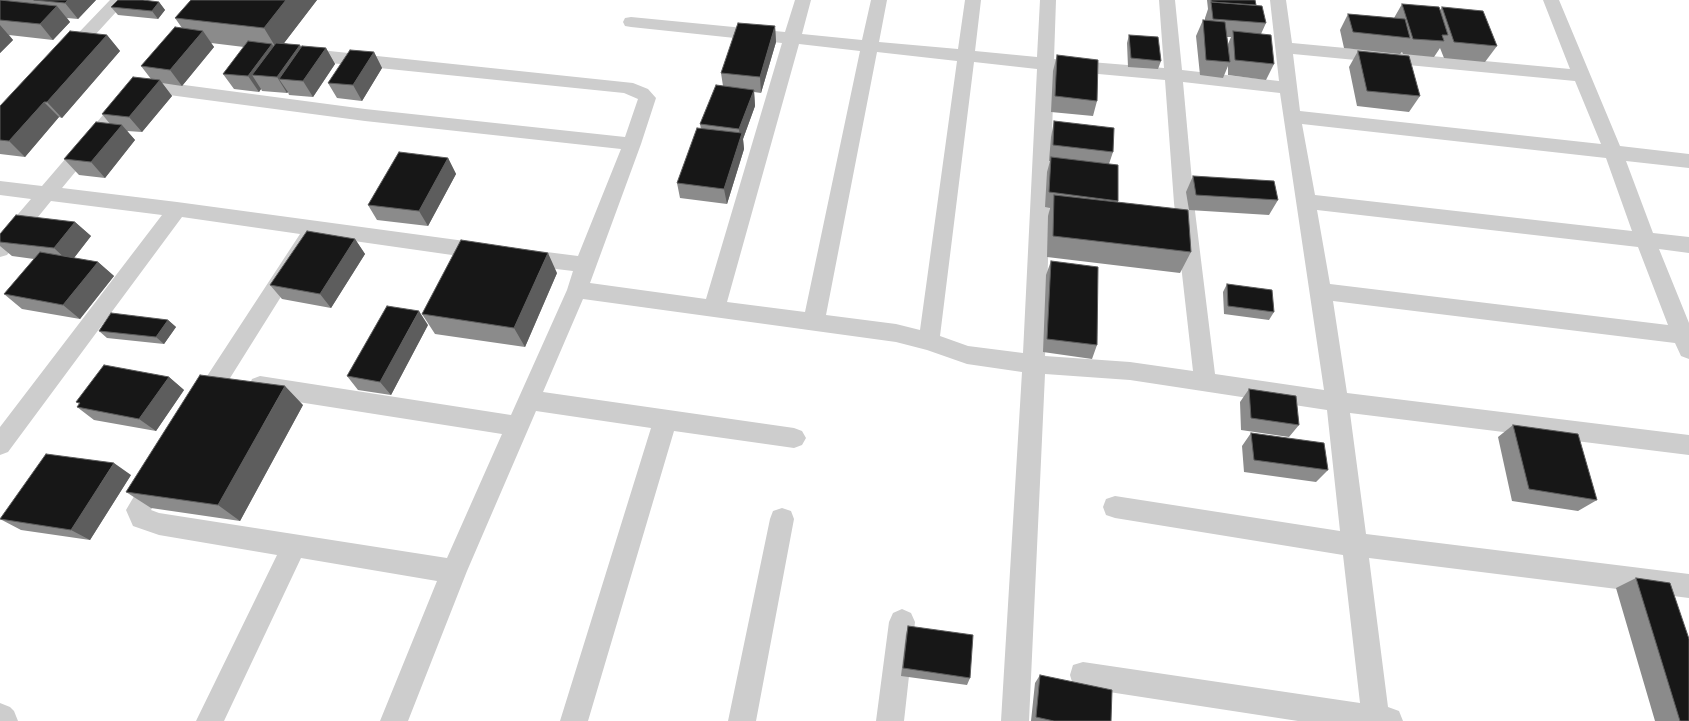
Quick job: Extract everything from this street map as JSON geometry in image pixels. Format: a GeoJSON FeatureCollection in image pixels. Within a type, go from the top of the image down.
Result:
{"type":"FeatureCollection","features":[{"type":"Feature","properties":{"kind":"street"},"geometry":{"type":"LineString","coordinates":[[54,69],[120,0]]}},
{"type":"Feature","properties":{"kind":"street"},"geometry":{"type":"LineString","coordinates":[[714,309],[803,0]]}},
{"type":"Feature","properties":{"kind":"street"},"geometry":{"type":"LineString","coordinates":[[814,321],[879,0]]}},
{"type":"Feature","properties":{"kind":"street"},"geometry":{"type":"LineString","coordinates":[[929,341],[967,56],[973,0]]}},
{"type":"Feature","properties":{"kind":"street"},"geometry":{"type":"LineString","coordinates":[[1015,721],[1034,363],[1048,0]]}},
{"type":"Feature","properties":{"kind":"street"},"geometry":{"type":"LineString","coordinates":[[1167,0],[1184,203],[1205,383]]}},
{"type":"Feature","properties":{"kind":"street"},"geometry":{"type":"LineString","coordinates":[[1083,675],[1381,720],[1321,291],[1292,116],[1278,0]]}},
{"type":"Feature","properties":{"kind":"street"},"geometry":{"type":"LineString","coordinates":[[1547,1],[1613,152],[1645,239],[1687,340]]}},
{"type":"Feature","properties":{"kind":"street"},"geometry":{"type":"LineString","coordinates":[[631,22],[1046,64],[1173,75],[1288,88]]}},
{"type":"Feature","properties":{"kind":"street"},"geometry":{"type":"LineString","coordinates":[[1284,48],[1581,76]]}},
{"type":"Feature","properties":{"kind":"street"},"geometry":{"type":"LineString","coordinates":[[288,53],[635,89],[647,98],[632,144],[585,265],[577,290],[454,571],[394,721]]}},
{"type":"Feature","properties":{"kind":"street"},"geometry":{"type":"LineString","coordinates":[[0,249],[46,192],[153,68]]}},
{"type":"Feature","properties":{"kind":"street"},"geometry":{"type":"LineString","coordinates":[[139,85],[365,115],[632,144]]}},
{"type":"Feature","properties":{"kind":"street"},"geometry":{"type":"LineString","coordinates":[[1292,116],[1689,161]]}},
{"type":"Feature","properties":{"kind":"street"},"geometry":{"type":"LineString","coordinates":[[0,188],[46,192],[176,209],[313,229],[585,265]]}},
{"type":"Feature","properties":{"kind":"street"},"geometry":{"type":"LineString","coordinates":[[1306,201],[1689,245]]}},
{"type":"Feature","properties":{"kind":"street"},"geometry":{"type":"LineString","coordinates":[[0,445],[176,209]]}},
{"type":"Feature","properties":{"kind":"street"},"geometry":{"type":"LineString","coordinates":[[191,421],[313,229]]}},
{"type":"Feature","properties":{"kind":"street"},"geometry":{"type":"LineString","coordinates":[[577,290],[896,333],[929,341],[967,354],[1073,368],[1130,371],[1337,402],[1689,446]]}},
{"type":"Feature","properties":{"kind":"street"},"geometry":{"type":"LineString","coordinates":[[1321,291],[1687,340]]}},
{"type":"Feature","properties":{"kind":"street"},"geometry":{"type":"LineString","coordinates":[[216,380],[518,426]]}},
{"type":"Feature","properties":{"kind":"street"},"geometry":{"type":"LineString","coordinates":[[528,400],[665,421],[794,438]]}},
{"type":"Feature","properties":{"kind":"street"},"geometry":{"type":"LineString","coordinates":[[574,721],[665,421]]}},
{"type":"Feature","properties":{"kind":"street"},"geometry":{"type":"LineString","coordinates":[[166,462],[138,510],[142,518],[159,524],[454,571]]}},
{"type":"Feature","properties":{"kind":"street"},"geometry":{"type":"LineString","coordinates":[[1115,507],[1356,545],[1689,586]]}},
{"type":"Feature","properties":{"kind":"street"},"geometry":{"type":"LineString","coordinates":[[742,721],[782,519]]}},
{"type":"Feature","properties":{"kind":"street"},"geometry":{"type":"LineString","coordinates":[[210,721],[295,545]]}},
{"type":"Feature","properties":{"kind":"street"},"geometry":{"type":"LineString","coordinates":[[890,721],[902,622]]}},
{"type":"Feature","properties":{"kind":"street"},"geometry":{"type":"LineString","coordinates":[[0,717],[4,721]]}},
{"type":"Feature","properties":{"kind":"building"},"geometry":{"type":"Polygon","coordinates":[[[0,0],[57,6],[40,24],[0,20],[0,0]]]}},
{"type":"Feature","properties":{"kind":"building"},"geometry":{"type":"Polygon","coordinates":[[[34,0],[68,0],[65,3],[34,0]]]}},
{"type":"Feature","properties":{"kind":"building"},"geometry":{"type":"Polygon","coordinates":[[[118,0],[143,0],[159,2],[152,11],[111,7],[118,0]]]}},
{"type":"Feature","properties":{"kind":"building"},"geometry":{"type":"Polygon","coordinates":[[[191,0],[286,0],[264,28],[175,18],[191,0]]]}},
{"type":"Feature","properties":{"kind":"building"},"geometry":{"type":"Polygon","coordinates":[[[1211,0],[1255,0],[1256,5],[1212,2],[1211,0]]]}},
{"type":"Feature","properties":{"kind":"building"},"geometry":{"type":"Polygon","coordinates":[[[1211,2],[1262,6],[1266,23],[1213,19],[1211,2]]]}},
{"type":"Feature","properties":{"kind":"building"},"geometry":{"type":"Polygon","coordinates":[[[1402,4],[1439,7],[1448,35],[1442,35],[1444,41],[1413,39],[1402,4]]]}},
{"type":"Feature","properties":{"kind":"building"},"geometry":{"type":"Polygon","coordinates":[[[1442,7],[1483,11],[1497,46],[1454,42],[1442,7]]]}},
{"type":"Feature","properties":{"kind":"building"},"geometry":{"type":"Polygon","coordinates":[[[1348,14],[1405,19],[1410,38],[1353,32],[1348,14]]]}},
{"type":"Feature","properties":{"kind":"building"},"geometry":{"type":"Polygon","coordinates":[[[1203,20],[1225,22],[1230,62],[1206,60],[1203,20]]]}},
{"type":"Feature","properties":{"kind":"building"},"geometry":{"type":"Polygon","coordinates":[[[738,23],[775,26],[760,77],[721,73],[738,23]]]}},
{"type":"Feature","properties":{"kind":"building"},"geometry":{"type":"Polygon","coordinates":[[[175,27],[203,31],[170,70],[141,66],[175,27]]]}},
{"type":"Feature","properties":{"kind":"building"},"geometry":{"type":"Polygon","coordinates":[[[70,31],[107,35],[47,102],[44,102],[9,141],[0,140],[0,106],[70,31]]]}},
{"type":"Feature","properties":{"kind":"building"},"geometry":{"type":"Polygon","coordinates":[[[1233,31],[1271,35],[1274,64],[1235,60],[1233,31]]]}},
{"type":"Feature","properties":{"kind":"building"},"geometry":{"type":"Polygon","coordinates":[[[1129,35],[1158,37],[1161,61],[1131,58],[1129,35]]]}},
{"type":"Feature","properties":{"kind":"building"},"geometry":{"type":"Polygon","coordinates":[[[248,41],[272,44],[248,76],[223,74],[248,41]]]}},
{"type":"Feature","properties":{"kind":"building"},"geometry":{"type":"Polygon","coordinates":[[[276,43],[300,45],[277,77],[252,75],[276,43]]]}},
{"type":"Feature","properties":{"kind":"building"},"geometry":{"type":"Polygon","coordinates":[[[302,46],[326,48],[303,81],[279,79],[302,46]]]}},
{"type":"Feature","properties":{"kind":"building"},"geometry":{"type":"Polygon","coordinates":[[[350,50],[374,52],[353,85],[328,83],[350,50]]]}},
{"type":"Feature","properties":{"kind":"building"},"geometry":{"type":"Polygon","coordinates":[[[1358,51],[1409,56],[1420,96],[1367,91],[1358,51]]]}},
{"type":"Feature","properties":{"kind":"building"},"geometry":{"type":"Polygon","coordinates":[[[1057,55],[1098,60],[1097,101],[1055,96],[1057,55]]]}},
{"type":"Feature","properties":{"kind":"building"},"geometry":{"type":"Polygon","coordinates":[[[133,77],[160,80],[129,117],[102,114],[133,77]]]}},
{"type":"Feature","properties":{"kind":"building"},"geometry":{"type":"Polygon","coordinates":[[[716,85],[754,90],[739,129],[700,124],[716,85]]]}},
{"type":"Feature","properties":{"kind":"building"},"geometry":{"type":"Polygon","coordinates":[[[1054,121],[1114,128],[1113,152],[1053,145],[1054,121]]]}},
{"type":"Feature","properties":{"kind":"building"},"geometry":{"type":"Polygon","coordinates":[[[96,122],[122,125],[91,162],[64,159],[96,122]]]}},
{"type":"Feature","properties":{"kind":"building"},"geometry":{"type":"Polygon","coordinates":[[[697,128],[742,133],[724,189],[677,183],[697,128]]]}},
{"type":"Feature","properties":{"kind":"building"},"geometry":{"type":"Polygon","coordinates":[[[399,152],[448,158],[419,211],[368,205],[399,152]]]}},
{"type":"Feature","properties":{"kind":"building"},"geometry":{"type":"Polygon","coordinates":[[[1051,157],[1118,165],[1118,201],[1049,192],[1051,157]]]}},
{"type":"Feature","properties":{"kind":"building"},"geometry":{"type":"Polygon","coordinates":[[[1193,176],[1274,181],[1278,200],[1196,195],[1193,176]]]}},
{"type":"Feature","properties":{"kind":"building"},"geometry":{"type":"Polygon","coordinates":[[[1054,195],[1188,210],[1191,252],[1053,236],[1054,195]]]}},
{"type":"Feature","properties":{"kind":"building"},"geometry":{"type":"Polygon","coordinates":[[[16,215],[75,222],[54,248],[0,242],[0,234],[16,215]]]}},
{"type":"Feature","properties":{"kind":"building"},"geometry":{"type":"Polygon","coordinates":[[[307,231],[355,239],[320,294],[270,285],[307,231]]]}},
{"type":"Feature","properties":{"kind":"building"},"geometry":{"type":"Polygon","coordinates":[[[461,240],[548,253],[514,328],[422,314],[461,240]]]}},
{"type":"Feature","properties":{"kind":"building"},"geometry":{"type":"Polygon","coordinates":[[[40,252],[98,262],[63,305],[4,294],[40,252]]]}},
{"type":"Feature","properties":{"kind":"building"},"geometry":{"type":"Polygon","coordinates":[[[1051,261],[1098,267],[1097,345],[1047,339],[1051,261]]]}},
{"type":"Feature","properties":{"kind":"building"},"geometry":{"type":"Polygon","coordinates":[[[1227,284],[1272,290],[1274,312],[1228,306],[1227,284]]]}},
{"type":"Feature","properties":{"kind":"building"},"geometry":{"type":"Polygon","coordinates":[[[387,306],[419,311],[380,382],[347,376],[387,306]]]}},
{"type":"Feature","properties":{"kind":"building"},"geometry":{"type":"Polygon","coordinates":[[[111,313],[168,320],[156,337],[99,331],[111,313]]]}},
{"type":"Feature","properties":{"kind":"building"},"geometry":{"type":"Polygon","coordinates":[[[104,365],[169,377],[139,419],[77,407],[80,403],[76,402],[104,365]]]}},
{"type":"Feature","properties":{"kind":"building"},"geometry":{"type":"Polygon","coordinates":[[[200,375],[285,386],[218,505],[126,492],[200,375]]]}},
{"type":"Feature","properties":{"kind":"building"},"geometry":{"type":"Polygon","coordinates":[[[1249,389],[1296,396],[1299,425],[1251,418],[1249,389]]]}},
{"type":"Feature","properties":{"kind":"building"},"geometry":{"type":"Polygon","coordinates":[[[1513,425],[1578,434],[1597,500],[1529,489],[1513,425]]]}},
{"type":"Feature","properties":{"kind":"building"},"geometry":{"type":"Polygon","coordinates":[[[1251,433],[1324,443],[1328,470],[1254,460],[1251,433]]]}},
{"type":"Feature","properties":{"kind":"building"},"geometry":{"type":"Polygon","coordinates":[[[46,454],[114,463],[71,530],[0,519],[46,454]]]}},
{"type":"Feature","properties":{"kind":"building"},"geometry":{"type":"Polygon","coordinates":[[[1636,578],[1670,583],[1689,639],[1689,721],[1680,721],[1636,578]]]}},
{"type":"Feature","properties":{"kind":"building"},"geometry":{"type":"Polygon","coordinates":[[[908,626],[973,635],[970,678],[903,668],[908,626]]]}},
{"type":"Feature","properties":{"kind":"building"},"geometry":{"type":"Polygon","coordinates":[[[1040,675],[1112,690],[1111,721],[1054,721],[1036,717],[1040,675]]]}}]}
